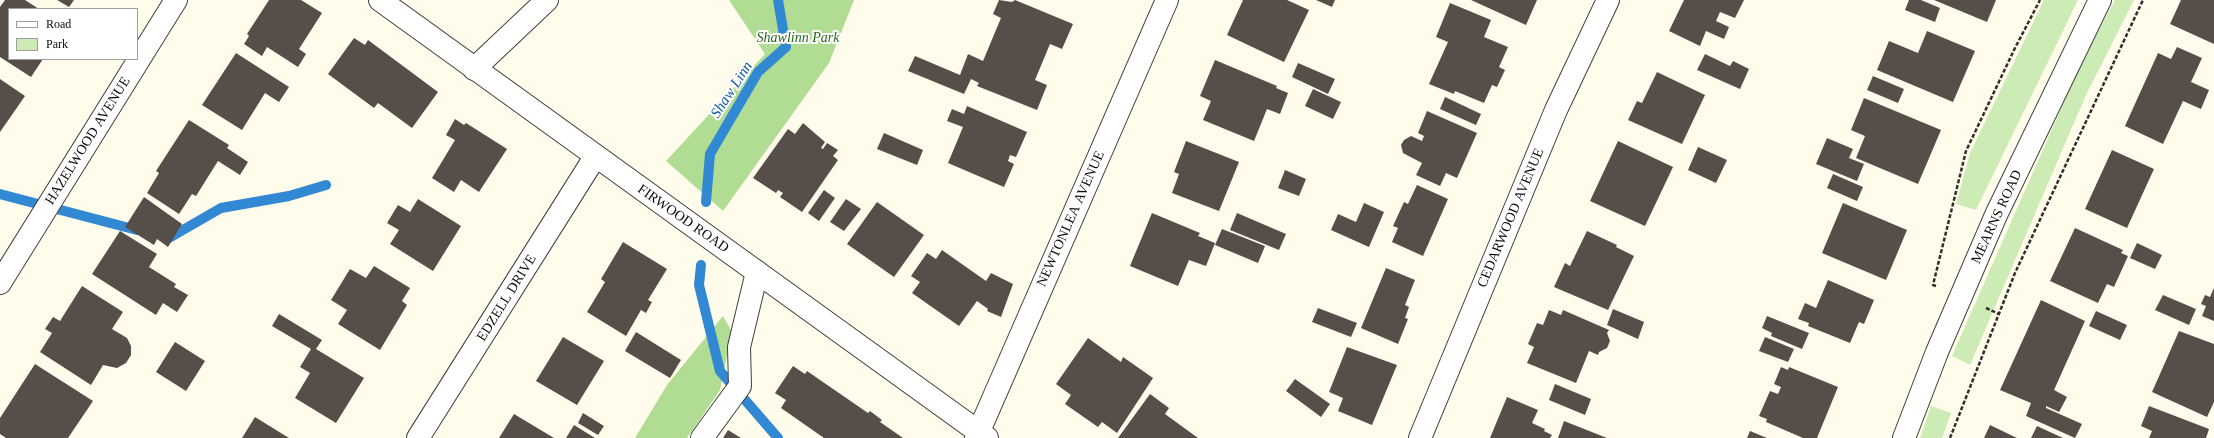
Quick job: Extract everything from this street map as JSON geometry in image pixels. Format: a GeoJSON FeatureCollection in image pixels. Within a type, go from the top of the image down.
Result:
{"type":"FeatureCollection","features":[{"type":"Feature","properties":{"kind":"street","name":"HAZELWOOD AVENUE"},"geometry":{"type":"LineString","coordinates":[[0,283],[176,0]]}},
{"type":"Feature","properties":{"kind":"street","name":"FIRWOOD ROAD"},"geometry":{"type":"LineString","coordinates":[[380,0],[595,157],[757,272],[980,436]]}},
{"type":"Feature","properties":{"kind":"street"},"geometry":{"type":"LineString","coordinates":[[474,69],[547,0]]}},
{"type":"Feature","properties":{"kind":"street","name":"NEWTONLEA AVENUE"},"geometry":{"type":"LineString","coordinates":[[980,436],[1167,0]]}},
{"type":"Feature","properties":{"kind":"street","name":"CEDARWOOD AVENUE"},"geometry":{"type":"LineString","coordinates":[[1420,438],[1556,110],[1608,0]]}},
{"type":"Feature","properties":{"kind":"street","name":"MEARNS ROAD"},"geometry":{"type":"LineString","coordinates":[[1904,438],[1960,297],[1996,216],[2100,0]]}},
{"type":"Feature","properties":{"kind":"street","name":"EDZELL DRIVE"},"geometry":{"type":"LineString","coordinates":[[418,438],[595,157]]}},
{"type":"Feature","properties":{"kind":"street"},"geometry":{"type":"LineString","coordinates":[[702,438],[740,386],[739,347],[757,272]]}},
{"type":"Feature","properties":{"kind":"path"},"geometry":{"type":"LineString","coordinates":[[1999,314],[1933,285],[1966,151],[2015,48],[2040,0]]}},
{"type":"Feature","properties":{"kind":"path"},"geometry":{"type":"LineString","coordinates":[[1950,438],[2015,273],[2143,0]]}},
{"type":"Feature","properties":{"kind":"green space","name":"Shawlinn Park"},"geometry":{"type":"Polygon","coordinates":[[[729,0],[854,0],[829,63],[723,211],[666,161],[765,54],[729,0]]]}},
{"type":"Feature","properties":{"kind":"green space"},"geometry":{"type":"Polygon","coordinates":[[[2044,0],[2078,0],[1976,210],[1956,204],[1970,153],[2044,0]]]}},
{"type":"Feature","properties":{"kind":"green space"},"geometry":{"type":"Polygon","coordinates":[[[2115,0],[2134,0],[2086,95],[1970,365],[1952,356],[2083,59],[2115,0]]]}},
{"type":"Feature","properties":{"kind":"green space"},"geometry":{"type":"Polygon","coordinates":[[[723,316],[732,332],[720,390],[687,438],[635,438],[667,385],[723,316]]]}},
{"type":"Feature","properties":{"kind":"green space"},"geometry":{"type":"Polygon","coordinates":[[[1931,406],[1951,413],[1942,438],[1920,438],[1931,406]]]}},
{"type":"Feature","properties":{"kind":"building"},"geometry":{"type":"Polygon","coordinates":[[[5,0],[25,0],[37,8],[8,8],[8,60],[42,60],[31,77],[0,57],[0,7],[5,0]]]}},
{"type":"Feature","properties":{"kind":"building"},"geometry":{"type":"Polygon","coordinates":[[[57,0],[74,0],[69,7],[57,0]]]}},
{"type":"Feature","properties":{"kind":"building"},"geometry":{"type":"Polygon","coordinates":[[[269,0],[301,0],[322,13],[299,49],[306,54],[298,67],[267,47],[262,56],[244,44],[249,36],[247,34],[269,0]]]}},
{"type":"Feature","properties":{"kind":"building"},"geometry":{"type":"Polygon","coordinates":[[[999,0],[1012,2],[1015,0],[1073,24],[1062,49],[1050,44],[1035,80],[1047,85],[1037,110],[977,86],[979,83],[971,79],[964,94],[908,71],[915,56],[960,75],[968,54],[983,61],[1001,18],[993,14],[999,0]]]}},
{"type":"Feature","properties":{"kind":"building"},"geometry":{"type":"Polygon","coordinates":[[[1243,0],[1287,0],[1309,10],[1284,62],[1227,35],[1243,0]]]}},
{"type":"Feature","properties":{"kind":"building"},"geometry":{"type":"Polygon","coordinates":[[[1316,0],[1335,0],[1332,7],[1316,0]]]}},
{"type":"Feature","properties":{"kind":"building"},"geometry":{"type":"Polygon","coordinates":[[[1471,0],[1537,0],[1526,25],[1471,0]]]}},
{"type":"Feature","properties":{"kind":"building"},"geometry":{"type":"Polygon","coordinates":[[[1684,0],[1744,0],[1735,18],[1720,12],[1716,21],[1729,27],[1724,39],[1706,31],[1700,46],[1669,31],[1684,0]]]}},
{"type":"Feature","properties":{"kind":"building"},"geometry":{"type":"Polygon","coordinates":[[[1909,0],[1921,0],[1940,8],[1935,22],[1905,10],[1909,0]]]}},
{"type":"Feature","properties":{"kind":"building"},"geometry":{"type":"Polygon","coordinates":[[[1934,0],[1996,0],[1987,22],[1934,0]]]}},
{"type":"Feature","properties":{"kind":"building"},"geometry":{"type":"Polygon","coordinates":[[[2181,0],[2214,0],[2214,44],[2170,24],[2181,0]]]}},
{"type":"Feature","properties":{"kind":"building"},"geometry":{"type":"Polygon","coordinates":[[[1450,3],[1491,20],[1484,37],[1508,47],[1499,67],[1505,70],[1497,87],[1492,85],[1484,103],[1455,91],[1454,94],[1429,84],[1448,42],[1436,37],[1450,3]]]}},
{"type":"Feature","properties":{"kind":"building"},"geometry":{"type":"Polygon","coordinates":[[[1927,31],[1975,51],[1953,102],[1877,70],[1889,41],[1918,53],[1927,31]]]}},
{"type":"Feature","properties":{"kind":"building"},"geometry":{"type":"Polygon","coordinates":[[[354,38],[365,45],[368,40],[438,92],[412,128],[378,103],[374,108],[328,74],[354,38]]]}},
{"type":"Feature","properties":{"kind":"building"},"geometry":{"type":"Polygon","coordinates":[[[2177,47],[2202,58],[2191,82],[2209,90],[2201,109],[2183,101],[2163,144],[2125,126],[2158,53],[2171,59],[2177,47]]]}},
{"type":"Feature","properties":{"kind":"building"},"geometry":{"type":"Polygon","coordinates":[[[236,53],[289,87],[279,102],[265,93],[242,130],[202,105],[236,53]]]}},
{"type":"Feature","properties":{"kind":"building"},"geometry":{"type":"Polygon","coordinates":[[[1705,54],[1730,66],[1733,61],[1749,69],[1740,89],[1697,70],[1705,54]]]}},
{"type":"Feature","properties":{"kind":"building"},"geometry":{"type":"Polygon","coordinates":[[[1215,60],[1277,86],[1276,88],[1288,93],[1280,114],[1267,109],[1254,141],[1203,120],[1211,101],[1200,96],[1215,60]]]}},
{"type":"Feature","properties":{"kind":"building"},"geometry":{"type":"Polygon","coordinates":[[[1298,63],[1335,79],[1328,94],[1292,77],[1298,63]]]}},
{"type":"Feature","properties":{"kind":"building"},"geometry":{"type":"Polygon","coordinates":[[[1657,72],[1705,95],[1682,144],[1628,120],[1637,101],[1642,103],[1657,72]]]}},
{"type":"Feature","properties":{"kind":"building"},"geometry":{"type":"Polygon","coordinates":[[[1873,76],[1904,89],[1898,103],[1867,90],[1873,76]]]}},
{"type":"Feature","properties":{"kind":"building"},"geometry":{"type":"Polygon","coordinates":[[[0,79],[25,96],[0,132],[0,79]]]}},
{"type":"Feature","properties":{"kind":"building"},"geometry":{"type":"Polygon","coordinates":[[[1313,89],[1341,102],[1333,119],[1305,106],[1313,89]]]}},
{"type":"Feature","properties":{"kind":"building"},"geometry":{"type":"Polygon","coordinates":[[[1445,97],[1481,114],[1476,125],[1440,109],[1445,97]]]}},
{"type":"Feature","properties":{"kind":"building"},"geometry":{"type":"Polygon","coordinates":[[[1864,98],[1941,130],[1918,184],[1856,158],[1865,136],[1851,130],[1864,98]]]}},
{"type":"Feature","properties":{"kind":"building"},"geometry":{"type":"Polygon","coordinates":[[[967,106],[1027,132],[1016,157],[1010,155],[1008,161],[1014,164],[1004,187],[948,163],[963,127],[947,121],[952,109],[964,114],[967,106]]]}},
{"type":"Feature","properties":{"kind":"building"},"geometry":{"type":"Polygon","coordinates":[[[1427,111],[1477,133],[1457,178],[1446,173],[1440,186],[1416,175],[1422,163],[1403,153],[1401,145],[1404,140],[1411,136],[1422,141],[1424,136],[1418,133],[1427,111]]]}},
{"type":"Feature","properties":{"kind":"building"},"geometry":{"type":"Polygon","coordinates":[[[455,119],[464,125],[466,123],[507,149],[479,192],[461,180],[454,192],[432,178],[455,140],[446,135],[455,119]]]}},
{"type":"Feature","properties":{"kind":"building"},"geometry":{"type":"Polygon","coordinates":[[[189,120],[229,145],[227,148],[248,162],[240,175],[218,161],[196,196],[192,194],[179,214],[147,193],[159,173],[156,171],[189,120]]]}},
{"type":"Feature","properties":{"kind":"building"},"geometry":{"type":"Polygon","coordinates":[[[803,123],[825,142],[821,148],[823,149],[827,143],[838,150],[833,156],[838,160],[802,212],[780,197],[783,193],[778,190],[776,193],[753,178],[788,129],[795,134],[803,123]]]}},
{"type":"Feature","properties":{"kind":"building"},"geometry":{"type":"Polygon","coordinates":[[[884,133],[923,150],[917,165],[877,149],[884,133]]]}},
{"type":"Feature","properties":{"kind":"building"},"geometry":{"type":"Polygon","coordinates":[[[1827,138],[1853,149],[1849,158],[1864,164],[1857,181],[1816,164],[1827,138]]]}},
{"type":"Feature","properties":{"kind":"building"},"geometry":{"type":"Polygon","coordinates":[[[1186,141],[1239,162],[1219,211],[1172,193],[1179,174],[1174,172],[1186,141]]]}},
{"type":"Feature","properties":{"kind":"building"},"geometry":{"type":"Polygon","coordinates":[[[1618,141],[1673,167],[1645,226],[1590,201],[1618,141]]]}},
{"type":"Feature","properties":{"kind":"building"},"geometry":{"type":"Polygon","coordinates":[[[1698,147],[1727,160],[1716,183],[1688,170],[1698,147]]]}},
{"type":"Feature","properties":{"kind":"building"},"geometry":{"type":"Polygon","coordinates":[[[2112,150],[2154,169],[2127,228],[2085,209],[2112,150]]]}},
{"type":"Feature","properties":{"kind":"building"},"geometry":{"type":"Polygon","coordinates":[[[1285,170],[1306,179],[1299,196],[1278,188],[1285,170]]]}},
{"type":"Feature","properties":{"kind":"building"},"geometry":{"type":"Polygon","coordinates":[[[1833,174],[1863,187],[1857,201],[1827,188],[1833,174]]]}},
{"type":"Feature","properties":{"kind":"building"},"geometry":{"type":"Polygon","coordinates":[[[1417,185],[1448,199],[1423,256],[1392,242],[1398,228],[1393,226],[1404,202],[1408,204],[1417,185]]]}},
{"type":"Feature","properties":{"kind":"building"},"geometry":{"type":"Polygon","coordinates":[[[824,190],[835,198],[819,221],[808,213],[824,190]]]}},
{"type":"Feature","properties":{"kind":"building"},"geometry":{"type":"Polygon","coordinates":[[[144,197],[182,224],[168,247],[157,239],[154,245],[125,227],[144,197]]]}},
{"type":"Feature","properties":{"kind":"building"},"geometry":{"type":"Polygon","coordinates":[[[418,199],[461,226],[433,271],[390,244],[399,230],[387,223],[398,205],[410,212],[418,199]]]}},
{"type":"Feature","properties":{"kind":"building"},"geometry":{"type":"Polygon","coordinates":[[[846,199],[861,209],[844,231],[830,222],[846,199]]]}},
{"type":"Feature","properties":{"kind":"building"},"geometry":{"type":"Polygon","coordinates":[[[877,202],[924,235],[894,277],[847,244],[877,202]]]}},
{"type":"Feature","properties":{"kind":"building"},"geometry":{"type":"Polygon","coordinates":[[[1364,203],[1384,212],[1369,247],[1331,230],[1338,214],[1356,222],[1364,203]]]}},
{"type":"Feature","properties":{"kind":"building"},"geometry":{"type":"Polygon","coordinates":[[[1843,203],[1907,230],[1886,280],[1822,253],[1843,203]]]}},
{"type":"Feature","properties":{"kind":"building"},"geometry":{"type":"Polygon","coordinates":[[[1152,213],[1200,233],[1198,236],[1215,243],[1206,266],[1189,260],[1178,286],[1130,266],[1152,213]]]}},
{"type":"Feature","properties":{"kind":"building"},"geometry":{"type":"Polygon","coordinates":[[[1237,213],[1286,234],[1279,250],[1230,230],[1237,213]]]}},
{"type":"Feature","properties":{"kind":"building"},"geometry":{"type":"Polygon","coordinates":[[[2075,228],[2123,250],[2121,253],[2128,256],[2114,287],[2107,284],[2098,303],[2050,281],[2075,228]]]}},
{"type":"Feature","properties":{"kind":"building"},"geometry":{"type":"Polygon","coordinates":[[[1222,229],[1265,246],[1258,263],[1215,245],[1222,229]]]}},
{"type":"Feature","properties":{"kind":"building"},"geometry":{"type":"Polygon","coordinates":[[[120,231],[157,254],[149,267],[176,284],[174,287],[188,295],[177,312],[163,303],[156,315],[92,274],[120,231]]]}},
{"type":"Feature","properties":{"kind":"building"},"geometry":{"type":"Polygon","coordinates":[[[1587,231],[1617,245],[1616,247],[1634,256],[1608,310],[1554,287],[1565,263],[1570,266],[1587,231]]]}},
{"type":"Feature","properties":{"kind":"building"},"geometry":{"type":"Polygon","coordinates":[[[623,242],[667,269],[648,300],[652,302],[646,313],[641,310],[626,336],[587,312],[605,282],[601,279],[623,242]]]}},
{"type":"Feature","properties":{"kind":"building"},"geometry":{"type":"Polygon","coordinates":[[[2137,243],[2162,255],[2155,269],[2130,258],[2137,243]]]}},
{"type":"Feature","properties":{"kind":"building"},"geometry":{"type":"Polygon","coordinates":[[[942,250],[986,281],[991,273],[1013,284],[1001,317],[987,311],[988,309],[977,301],[959,326],[912,293],[920,282],[911,276],[927,253],[936,259],[942,250]]]}},
{"type":"Feature","properties":{"kind":"building"},"geometry":{"type":"Polygon","coordinates":[[[374,266],[410,288],[402,301],[407,305],[380,350],[338,324],[347,310],[331,300],[350,269],[366,278],[374,266]]]}},
{"type":"Feature","properties":{"kind":"building"},"geometry":{"type":"Polygon","coordinates":[[[1386,268],[1415,280],[1405,305],[1409,307],[1405,318],[1408,319],[1398,344],[1361,328],[1386,268]]]}},
{"type":"Feature","properties":{"kind":"building"},"geometry":{"type":"Polygon","coordinates":[[[1828,280],[1874,300],[1864,324],[1859,322],[1850,343],[1808,326],[1809,323],[1798,319],[1805,303],[1816,308],[1828,280]]]}},
{"type":"Feature","properties":{"kind":"building"},"geometry":{"type":"Polygon","coordinates":[[[82,286],[123,312],[112,329],[127,338],[131,346],[131,355],[126,363],[117,368],[103,365],[91,385],[40,352],[52,333],[45,329],[53,317],[60,321],[82,286]]]}},
{"type":"Feature","properties":{"kind":"building"},"geometry":{"type":"Polygon","coordinates":[[[2214,288],[2214,321],[2202,316],[2206,306],[2201,304],[2205,295],[2210,297],[2214,288]]]}},
{"type":"Feature","properties":{"kind":"building"},"geometry":{"type":"Polygon","coordinates":[[[2163,295],[2196,309],[2189,325],[2155,310],[2163,295]]]}},
{"type":"Feature","properties":{"kind":"building"},"geometry":{"type":"Polygon","coordinates":[[[2041,300],[2085,321],[2054,390],[2067,397],[2059,412],[2046,406],[2046,408],[2082,424],[2075,438],[2026,416],[2031,403],[2000,390],[2041,300]]]}},
{"type":"Feature","properties":{"kind":"building"},"geometry":{"type":"Polygon","coordinates":[[[1318,308],[1357,323],[1351,337],[1312,322],[1318,308]]]}},
{"type":"Feature","properties":{"kind":"building"},"geometry":{"type":"Polygon","coordinates":[[[1613,309],[1644,322],[1638,339],[1607,325],[1613,309]]]}},
{"type":"Feature","properties":{"kind":"building"},"geometry":{"type":"Polygon","coordinates":[[[1549,310],[1561,315],[1563,310],[1609,330],[1607,333],[1610,341],[1607,348],[1599,352],[1598,355],[1589,351],[1576,383],[1527,363],[1534,347],[1528,344],[1537,323],[1543,325],[1549,310]]]}},
{"type":"Feature","properties":{"kind":"building"},"geometry":{"type":"Polygon","coordinates":[[[2096,311],[2127,325],[2120,340],[2089,326],[2096,311]]]}},
{"type":"Feature","properties":{"kind":"building"},"geometry":{"type":"Polygon","coordinates":[[[279,314],[322,340],[316,349],[364,378],[336,423],[295,398],[310,373],[300,367],[311,349],[272,326],[279,314]]]}},
{"type":"Feature","properties":{"kind":"building"},"geometry":{"type":"Polygon","coordinates":[[[1767,316],[1809,333],[1802,349],[1771,336],[1772,333],[1762,328],[1767,316]]]}},
{"type":"Feature","properties":{"kind":"building"},"geometry":{"type":"Polygon","coordinates":[[[2179,331],[2214,344],[2214,402],[2207,417],[2152,392],[2179,331]]]}},
{"type":"Feature","properties":{"kind":"building"},"geometry":{"type":"Polygon","coordinates":[[[636,332],[681,360],[670,378],[625,351],[636,332]]]}},
{"type":"Feature","properties":{"kind":"building"},"geometry":{"type":"Polygon","coordinates":[[[563,337],[604,361],[577,405],[536,381],[563,337]]]}},
{"type":"Feature","properties":{"kind":"building"},"geometry":{"type":"Polygon","coordinates":[[[1765,337],[1794,349],[1788,362],[1759,351],[1765,337]]]}},
{"type":"Feature","properties":{"kind":"building"},"geometry":{"type":"Polygon","coordinates":[[[1088,338],[1121,362],[1123,357],[1153,378],[1117,433],[1102,422],[1098,427],[1065,404],[1071,395],[1056,384],[1088,338]]]}},
{"type":"Feature","properties":{"kind":"building"},"geometry":{"type":"Polygon","coordinates":[[[175,342],[205,361],[186,391],[156,372],[175,342]]]}},
{"type":"Feature","properties":{"kind":"building"},"geometry":{"type":"Polygon","coordinates":[[[1347,347],[1397,365],[1372,425],[1338,411],[1343,398],[1329,392],[1347,347]]]}},
{"type":"Feature","properties":{"kind":"building"},"geometry":{"type":"Polygon","coordinates":[[[35,364],[93,401],[68,438],[6,438],[0,434],[0,418],[35,364]]]}},
{"type":"Feature","properties":{"kind":"building"},"geometry":{"type":"Polygon","coordinates":[[[793,366],[805,374],[807,371],[868,413],[870,411],[882,420],[880,422],[903,438],[824,438],[781,408],[786,400],[775,393],[793,366]]]}},
{"type":"Feature","properties":{"kind":"building"},"geometry":{"type":"Polygon","coordinates":[[[1781,367],[1788,370],[1789,367],[1838,387],[1817,438],[1803,438],[1766,422],[1767,419],[1759,416],[1770,391],[1778,394],[1781,387],[1774,384],[1781,367]]]}},
{"type":"Feature","properties":{"kind":"building"},"geometry":{"type":"Polygon","coordinates":[[[1295,379],[1330,404],[1321,417],[1286,391],[1295,379]]]}},
{"type":"Feature","properties":{"kind":"building"},"geometry":{"type":"Polygon","coordinates":[[[1555,384],[1591,399],[1585,415],[1549,400],[1555,384]]]}},
{"type":"Feature","properties":{"kind":"building"},"geometry":{"type":"Polygon","coordinates":[[[1150,394],[1169,408],[1165,414],[1198,438],[1118,438],[1150,394]]]}},
{"type":"Feature","properties":{"kind":"building"},"geometry":{"type":"Polygon","coordinates":[[[1507,397],[1538,410],[1532,423],[1545,429],[1544,431],[1552,435],[1550,438],[1490,438],[1507,397]]]}},
{"type":"Feature","properties":{"kind":"building"},"geometry":{"type":"Polygon","coordinates":[[[2149,406],[2209,429],[2206,438],[2149,438],[2152,431],[2141,426],[2149,406]]]}},
{"type":"Feature","properties":{"kind":"building"},"geometry":{"type":"Polygon","coordinates":[[[583,413],[604,426],[598,435],[578,423],[583,413]]]}},
{"type":"Feature","properties":{"kind":"building"},"geometry":{"type":"Polygon","coordinates":[[[514,414],[554,438],[499,438],[514,414]]]}},
{"type":"Feature","properties":{"kind":"building"},"geometry":{"type":"Polygon","coordinates":[[[255,417],[289,438],[242,438],[255,417]]]}},
{"type":"Feature","properties":{"kind":"building"},"geometry":{"type":"Polygon","coordinates":[[[1564,421],[1607,438],[1558,438],[1564,421]]]}},
{"type":"Feature","properties":{"kind":"building"},"geometry":{"type":"Polygon","coordinates":[[[574,425],[595,438],[566,438],[574,425]]]}},
{"type":"Feature","properties":{"kind":"building"},"geometry":{"type":"Polygon","coordinates":[[[1990,425],[2017,438],[1984,438],[1990,425]]]}},
{"type":"Feature","properties":{"kind":"building"},"geometry":{"type":"Polygon","coordinates":[[[2037,426],[2063,438],[2031,438],[2037,426]]]}},
{"type":"Feature","properties":{"kind":"building"},"geometry":{"type":"Polygon","coordinates":[[[728,430],[741,438],[723,438],[728,430]]]}},
{"type":"Feature","properties":{"kind":"building"},"geometry":{"type":"Polygon","coordinates":[[[1750,431],[1767,438],[1747,438],[1750,431]]]}},
{"type":"Feature","properties":{"kind":"waterway","name":"Shaw Linn"},"geometry":{"type":"LineString","coordinates":[[706,202],[710,154],[758,72],[786,47],[778,0]]}},
{"type":"Feature","properties":{"kind":"waterway"},"geometry":{"type":"LineString","coordinates":[[165,237],[169,238],[221,208],[289,196],[326,185]]}},
{"type":"Feature","properties":{"kind":"waterway"},"geometry":{"type":"LineString","coordinates":[[0,194],[137,230]]}},
{"type":"Feature","properties":{"kind":"waterway","name":"Shaw Linn"},"geometry":{"type":"LineString","coordinates":[[701,265],[699,285],[720,371],[778,438]]}}]}
